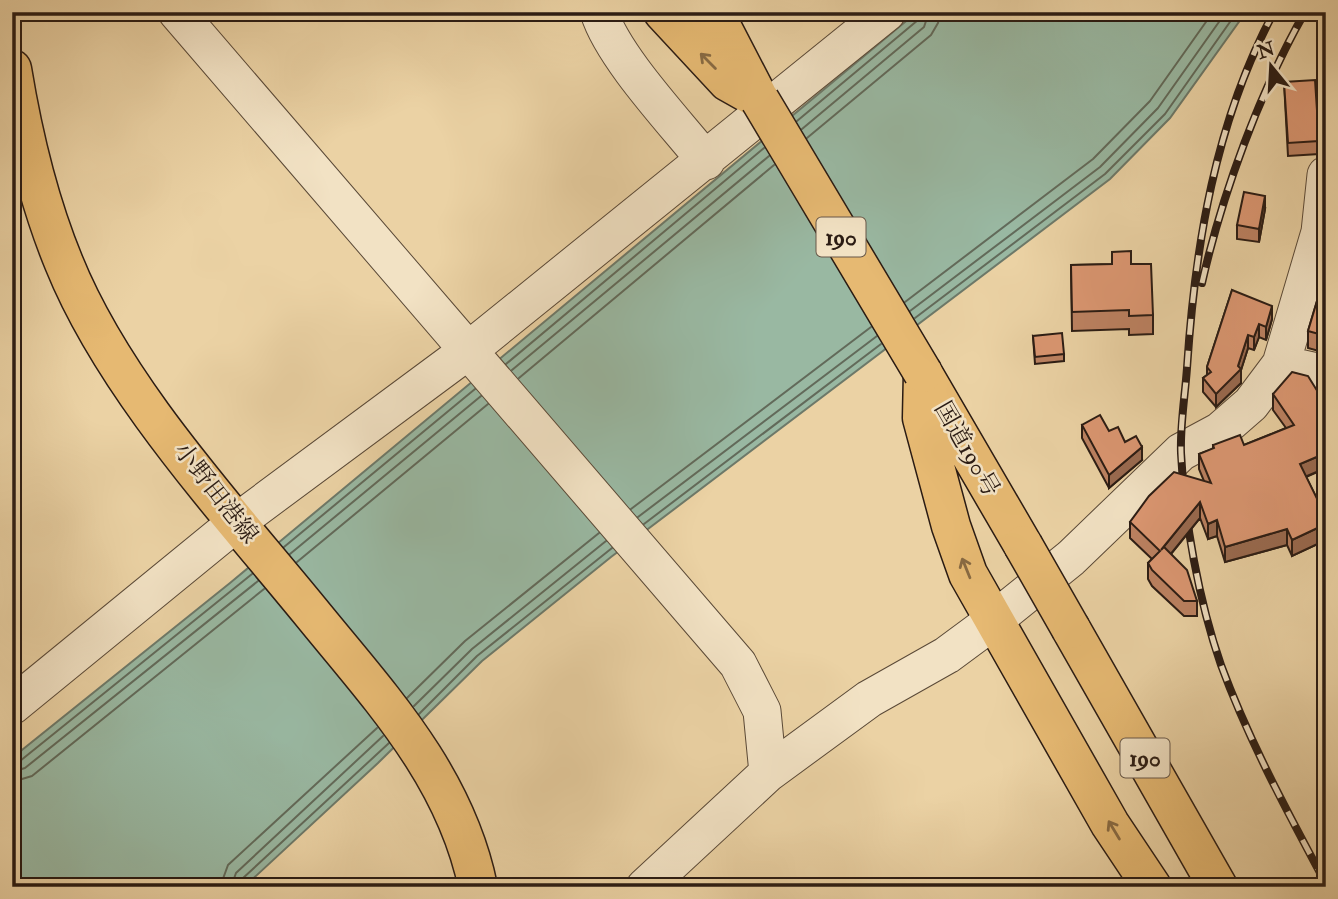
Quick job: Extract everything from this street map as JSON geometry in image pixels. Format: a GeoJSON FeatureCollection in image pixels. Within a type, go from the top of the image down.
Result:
{"type":"FeatureCollection","features":[{"type":"Feature","properties":{"kind":"main road"},"geometry":{"type":"LineString","coordinates":[[663,12],[728,82],[760,100]]}},
{"type":"Feature","properties":{"kind":"main road","name":"国道190号"},"geometry":{"type":"LineString","coordinates":[[714,12],[760,100],[923,373],[1218,887]]}},
{"type":"Feature","properties":{"kind":"main road","name":"小野田港線"},"geometry":{"type":"LineString","coordinates":[[12,69],[23,136],[40,198],[64,264],[83,305],[128,382],[245,532],[417,743],[462,831],[478,887]]}},
{"type":"Feature","properties":{"kind":"main road"},"geometry":{"type":"LineString","coordinates":[[923,373],[922,418],[951,526],[968,574],[1110,824],[1152,887]]}},
{"type":"Feature","properties":{"kind":"street"},"geometry":{"type":"LineString","coordinates":[[177,12],[738,664],[762,711],[768,773]]}},
{"type":"Feature","properties":{"kind":"street"},"geometry":{"type":"LineString","coordinates":[[599,12],[603,24],[630,64],[706,161]]}},
{"type":"Feature","properties":{"kind":"street"},"geometry":{"type":"LineString","coordinates":[[12,706],[475,359],[706,161],[887,12]]}},
{"type":"Feature","properties":{"kind":"street"},"geometry":{"type":"LineString","coordinates":[[645,887],[768,773],[869,699],[947,655],[993,621],[1070,558],[1181,452],[1220,431],[1251,404],[1280,364],[1320,232],[1326,175]]}},
{"type":"Feature","properties":{"kind":"street"},"geometry":{"type":"LineString","coordinates":[[1280,364],[1326,374]]}},
{"type":"Feature","properties":{"kind":"water"},"geometry":{"type":"Polygon","coordinates":[[[917,12],[1246,12],[1170,118],[1110,179],[611,557],[482,661],[378,763],[244,887],[12,887],[12,758],[230,583],[917,12]]]}},
{"type":"Feature","properties":{"kind":"building"},"geometry":{"type":"Polygon","coordinates":[[[1315,80],[1319,141],[1288,143],[1284,82],[1315,80]]]}},
{"type":"Feature","properties":{"kind":"building"},"geometry":{"type":"Polygon","coordinates":[[[1244,192],[1265,196],[1259,229],[1237,225],[1244,192]]]}},
{"type":"Feature","properties":{"kind":"building"},"geometry":{"type":"Polygon","coordinates":[[[1131,251],[1131,264],[1151,264],[1153,315],[1129,316],[1129,310],[1072,312],[1071,265],[1112,264],[1112,252],[1131,251]]]}},
{"type":"Feature","properties":{"kind":"building"},"geometry":{"type":"Polygon","coordinates":[[[1326,271],[1326,336],[1308,331],[1326,271]]]}},
{"type":"Feature","properties":{"kind":"building"},"geometry":{"type":"Polygon","coordinates":[[[1232,290],[1272,306],[1266,327],[1259,324],[1254,337],[1248,335],[1238,366],[1241,369],[1216,394],[1203,378],[1211,372],[1207,367],[1232,290]]]}},
{"type":"Feature","properties":{"kind":"building"},"geometry":{"type":"Polygon","coordinates":[[[1062,333],[1064,354],[1035,357],[1033,336],[1062,333]]]}},
{"type":"Feature","properties":{"kind":"building"},"geometry":{"type":"Polygon","coordinates":[[[1292,372],[1308,376],[1326,405],[1326,453],[1300,464],[1326,517],[1326,524],[1292,540],[1287,529],[1225,547],[1217,520],[1208,524],[1200,502],[1161,550],[1164,547],[1187,570],[1197,601],[1184,601],[1152,570],[1148,563],[1160,551],[1130,522],[1149,496],[1174,472],[1211,483],[1199,454],[1214,448],[1213,445],[1240,435],[1244,445],[1294,425],[1273,394],[1292,372]]]}},
{"type":"Feature","properties":{"kind":"building"},"geometry":{"type":"Polygon","coordinates":[[[1100,415],[1109,431],[1118,427],[1125,442],[1136,436],[1142,447],[1109,475],[1082,425],[1100,415]]]}},
{"type":"Feature","properties":{"kind":"railway"},"geometry":{"type":"LineString","coordinates":[[1274,12],[1237,97],[1211,186],[1196,276],[1181,453],[1185,505],[1194,560],[1221,665],[1283,804],[1326,884]]}},
{"type":"Feature","properties":{"kind":"railway"},"geometry":{"type":"LineString","coordinates":[[1202,283],[1220,214],[1244,144],[1273,75],[1305,12]]}}]}
